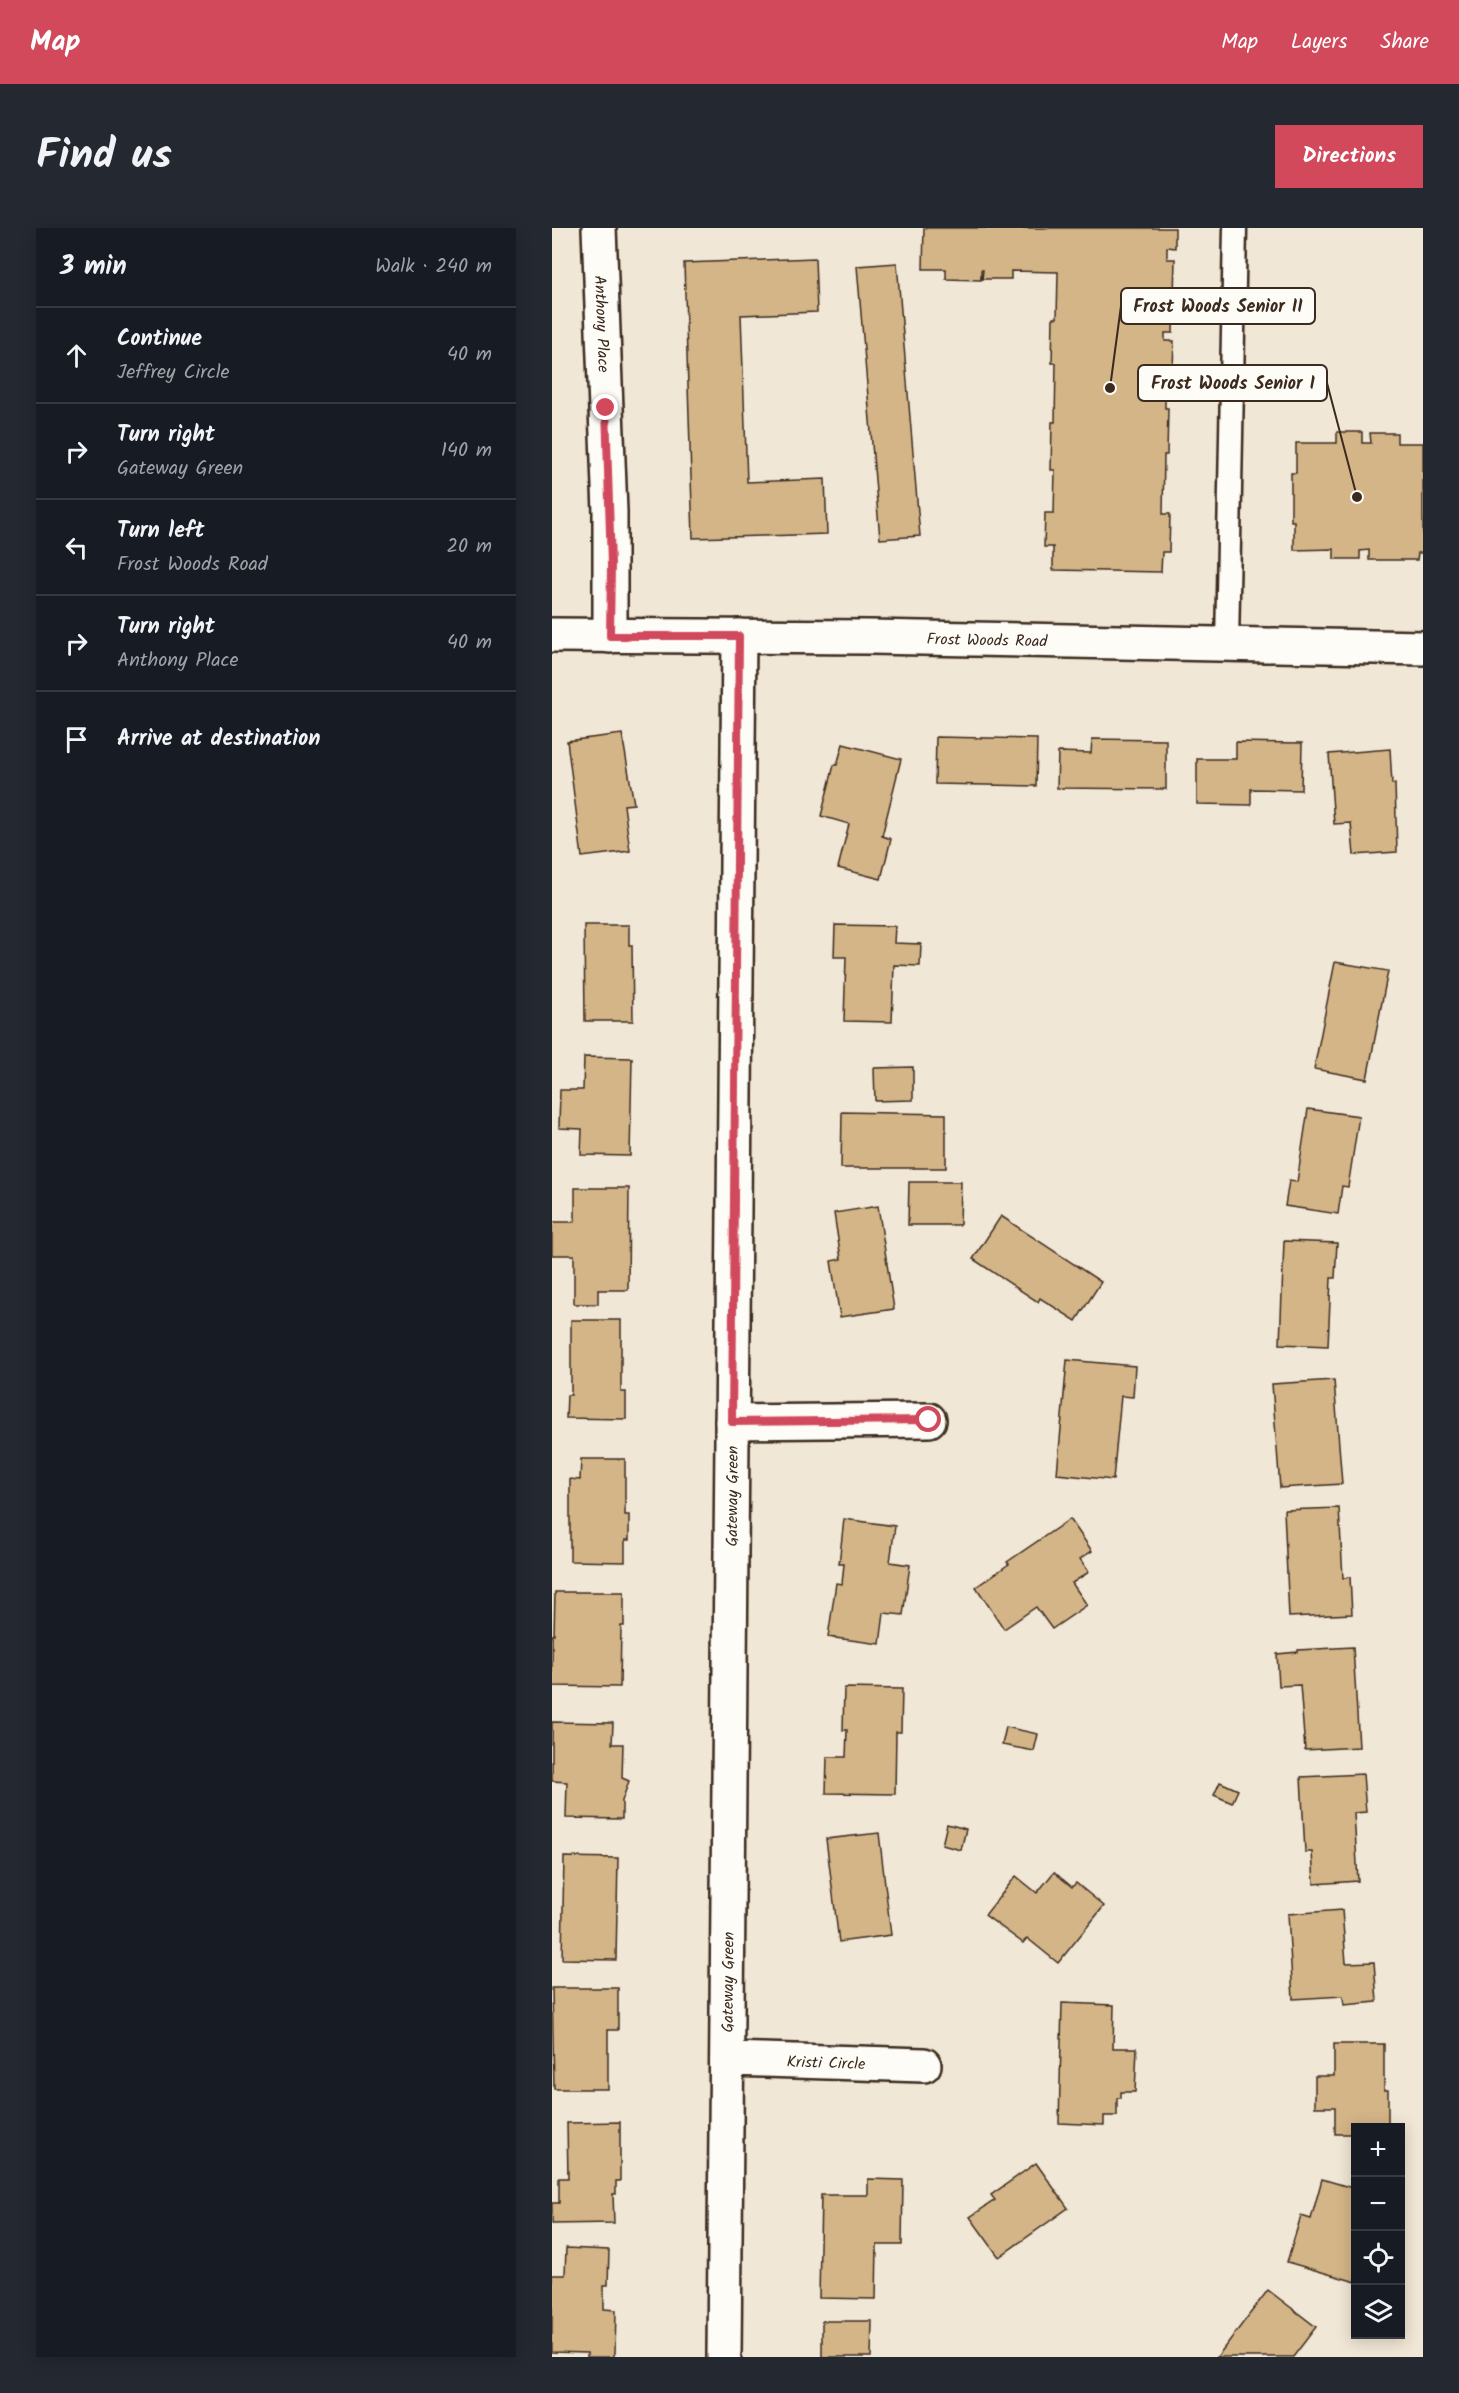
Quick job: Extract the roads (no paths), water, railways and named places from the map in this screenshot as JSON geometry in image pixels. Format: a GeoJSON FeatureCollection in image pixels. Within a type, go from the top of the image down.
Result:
{"type":"FeatureCollection","features":[{"type":"Feature","properties":{"kind":"street","name":"Anthony Place"},"geometry":{"type":"LineString","coordinates":[[599,228],[610,533],[610,636]]}},
{"type":"Feature","properties":{"kind":"street","name":"Frost Woods Road"},"geometry":{"type":"LineString","coordinates":[[552,635],[1423,648]]}},
{"type":"Feature","properties":{"kind":"street","name":"Gateway Green"},"geometry":{"type":"LineString","coordinates":[[724,2357],[739,636]]}},
{"type":"Feature","properties":{"kind":"street"},"geometry":{"type":"LineString","coordinates":[[732,1422],[929,1420]]}},
{"type":"Feature","properties":{"kind":"street","name":"Kristi Circle"},"geometry":{"type":"LineString","coordinates":[[727,2059],[924,2065]]}},
{"type":"Feature","properties":{"kind":"lane"},"geometry":{"type":"LineString","coordinates":[[1227,645],[1235,228]]}},
{"type":"Feature","properties":{"kind":"place","name":"Frost Woods Senior II"},"geometry":{"type":"Point","coordinates":[1110,388]}},
{"type":"Feature","properties":{"kind":"place","name":"Frost Woods Senior I"},"geometry":{"type":"Point","coordinates":[1357,497]}}]}
